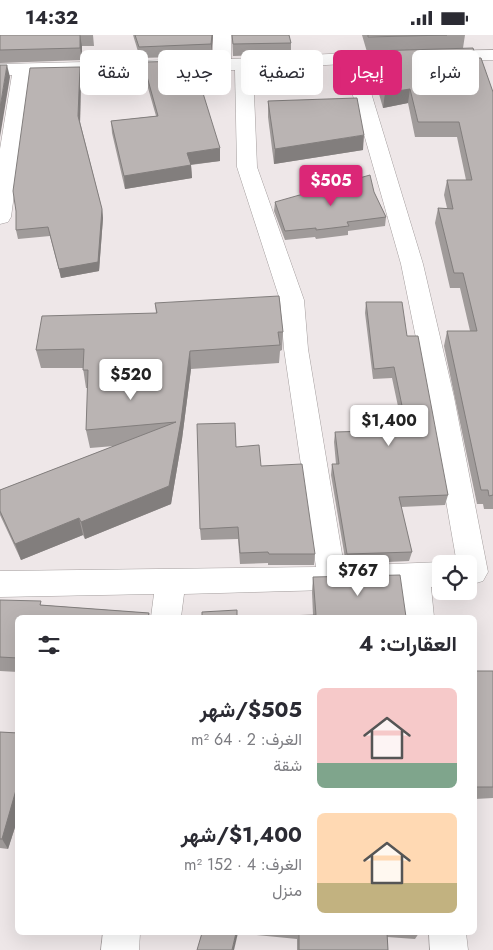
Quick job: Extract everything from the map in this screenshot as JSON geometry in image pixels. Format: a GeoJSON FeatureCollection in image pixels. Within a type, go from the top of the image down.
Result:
{"type":"FeatureCollection","features":[{"type":"Feature","properties":{"kind":"street"},"geometry":{"type":"LineString","coordinates":[[222,35],[233,64],[247,167],[252,189],[292,300],[296,349],[332,579]]}},
{"type":"Feature","properties":{"kind":"street"},"geometry":{"type":"LineString","coordinates":[[380,42],[382,50]]}},
{"type":"Feature","properties":{"kind":"street"},"geometry":{"type":"LineString","coordinates":[[479,55],[493,55]]}},
{"type":"Feature","properties":{"kind":"street"},"geometry":{"type":"LineString","coordinates":[[0,70],[233,64],[333,59]]}},
{"type":"Feature","properties":{"kind":"street"},"geometry":{"type":"LineString","coordinates":[[0,217],[22,69]]}},
{"type":"Feature","properties":{"kind":"street"},"geometry":{"type":"LineString","coordinates":[[362,95],[412,264],[478,572]]}},
{"type":"Feature","properties":{"kind":"street"},"geometry":{"type":"LineString","coordinates":[[0,584],[332,579],[428,575],[419,615]]}},
{"type":"Feature","properties":{"kind":"street"},"geometry":{"type":"LineString","coordinates":[[166,615],[171,581]]}},
{"type":"Feature","properties":{"kind":"street"},"geometry":{"type":"LineString","coordinates":[[120,950],[122,935]]}},
{"type":"Feature","properties":{"kind":"street"},"geometry":{"type":"LineString","coordinates":[[448,935],[449,950]]}},
{"type":"Feature","properties":{"kind":"building"},"geometry":{"type":"Polygon","coordinates":[[[0,35],[80,35],[80,48],[0,50],[0,35]]]}},
{"type":"Feature","properties":{"kind":"building"},"geometry":{"type":"Polygon","coordinates":[[[135,35],[212,35],[211,44],[139,47],[135,35]]]}},
{"type":"Feature","properties":{"kind":"building"},"geometry":{"type":"Polygon","coordinates":[[[232,35],[289,35],[291,43],[233,44],[232,35]]]}},
{"type":"Feature","properties":{"kind":"building"},"geometry":{"type":"Polygon","coordinates":[[[368,35],[447,35],[368,37],[368,35]]]}},
{"type":"Feature","properties":{"kind":"building"},"geometry":{"type":"Polygon","coordinates":[[[473,48],[474,50],[412,50],[412,95],[479,95],[479,58],[481,58],[493,92],[493,495],[489,496],[488,490],[481,490],[447,331],[477,331],[463,273],[454,273],[438,208],[453,209],[447,180],[472,180],[459,122],[418,122],[410,89],[402,90],[402,50],[473,48]]]}},
{"type":"Feature","properties":{"kind":"building"},"geometry":{"type":"Polygon","coordinates":[[[148,62],[158,62],[158,95],[204,95],[220,148],[187,153],[191,165],[124,176],[111,121],[158,116],[148,80],[148,62]]]}},
{"type":"Feature","properties":{"kind":"building"},"geometry":{"type":"Polygon","coordinates":[[[0,65],[7,65],[0,108],[0,65]]]}},
{"type":"Feature","properties":{"kind":"building"},"geometry":{"type":"Polygon","coordinates":[[[80,67],[78,116],[102,209],[98,262],[59,269],[48,227],[16,230],[13,191],[30,68],[80,67]]]}},
{"type":"Feature","properties":{"kind":"building"},"geometry":{"type":"Polygon","coordinates":[[[357,98],[364,135],[275,149],[268,101],[357,98]]]}},
{"type":"Feature","properties":{"kind":"building"},"geometry":{"type":"Polygon","coordinates":[[[370,175],[374,192],[386,217],[347,222],[349,226],[285,231],[275,202],[370,175]]]}},
{"type":"Feature","properties":{"kind":"building"},"geometry":{"type":"Polygon","coordinates":[[[279,296],[283,332],[278,332],[280,345],[190,351],[181,421],[169,486],[81,522],[79,518],[15,544],[0,511],[0,490],[176,422],[86,430],[88,370],[83,370],[84,349],[36,350],[42,316],[157,313],[155,303],[279,296]]]}},
{"type":"Feature","properties":{"kind":"building"},"geometry":{"type":"Polygon","coordinates":[[[366,302],[402,302],[407,336],[418,336],[448,495],[399,497],[412,552],[347,554],[332,464],[339,464],[335,432],[407,430],[394,367],[374,369],[366,302]]]}},
{"type":"Feature","properties":{"kind":"building"},"geometry":{"type":"Polygon","coordinates":[[[235,423],[236,447],[259,445],[261,466],[302,464],[315,554],[240,553],[238,527],[200,529],[197,424],[235,423]]]}},
{"type":"Feature","properties":{"kind":"building"},"geometry":{"type":"Polygon","coordinates":[[[400,575],[406,615],[316,615],[313,577],[400,575]]]}},
{"type":"Feature","properties":{"kind":"building"},"geometry":{"type":"Polygon","coordinates":[[[0,600],[41,601],[40,605],[149,613],[148,615],[15,615],[15,658],[0,657],[0,600]]]}},
{"type":"Feature","properties":{"kind":"building"},"geometry":{"type":"Polygon","coordinates":[[[237,610],[237,615],[202,615],[202,612],[237,610]]]}},
{"type":"Feature","properties":{"kind":"building"},"geometry":{"type":"Polygon","coordinates":[[[477,671],[493,671],[493,787],[477,787],[477,671]]]}},
{"type":"Feature","properties":{"kind":"building"},"geometry":{"type":"Polygon","coordinates":[[[0,732],[15,733],[15,794],[2,839],[0,839],[0,732]]]}},
{"type":"Feature","properties":{"kind":"building"},"geometry":{"type":"Polygon","coordinates":[[[201,935],[236,935],[232,950],[197,950],[201,935]]]}},
{"type":"Feature","properties":{"kind":"building"},"geometry":{"type":"Polygon","coordinates":[[[299,935],[387,935],[388,950],[299,950],[299,935]]]}}]}
